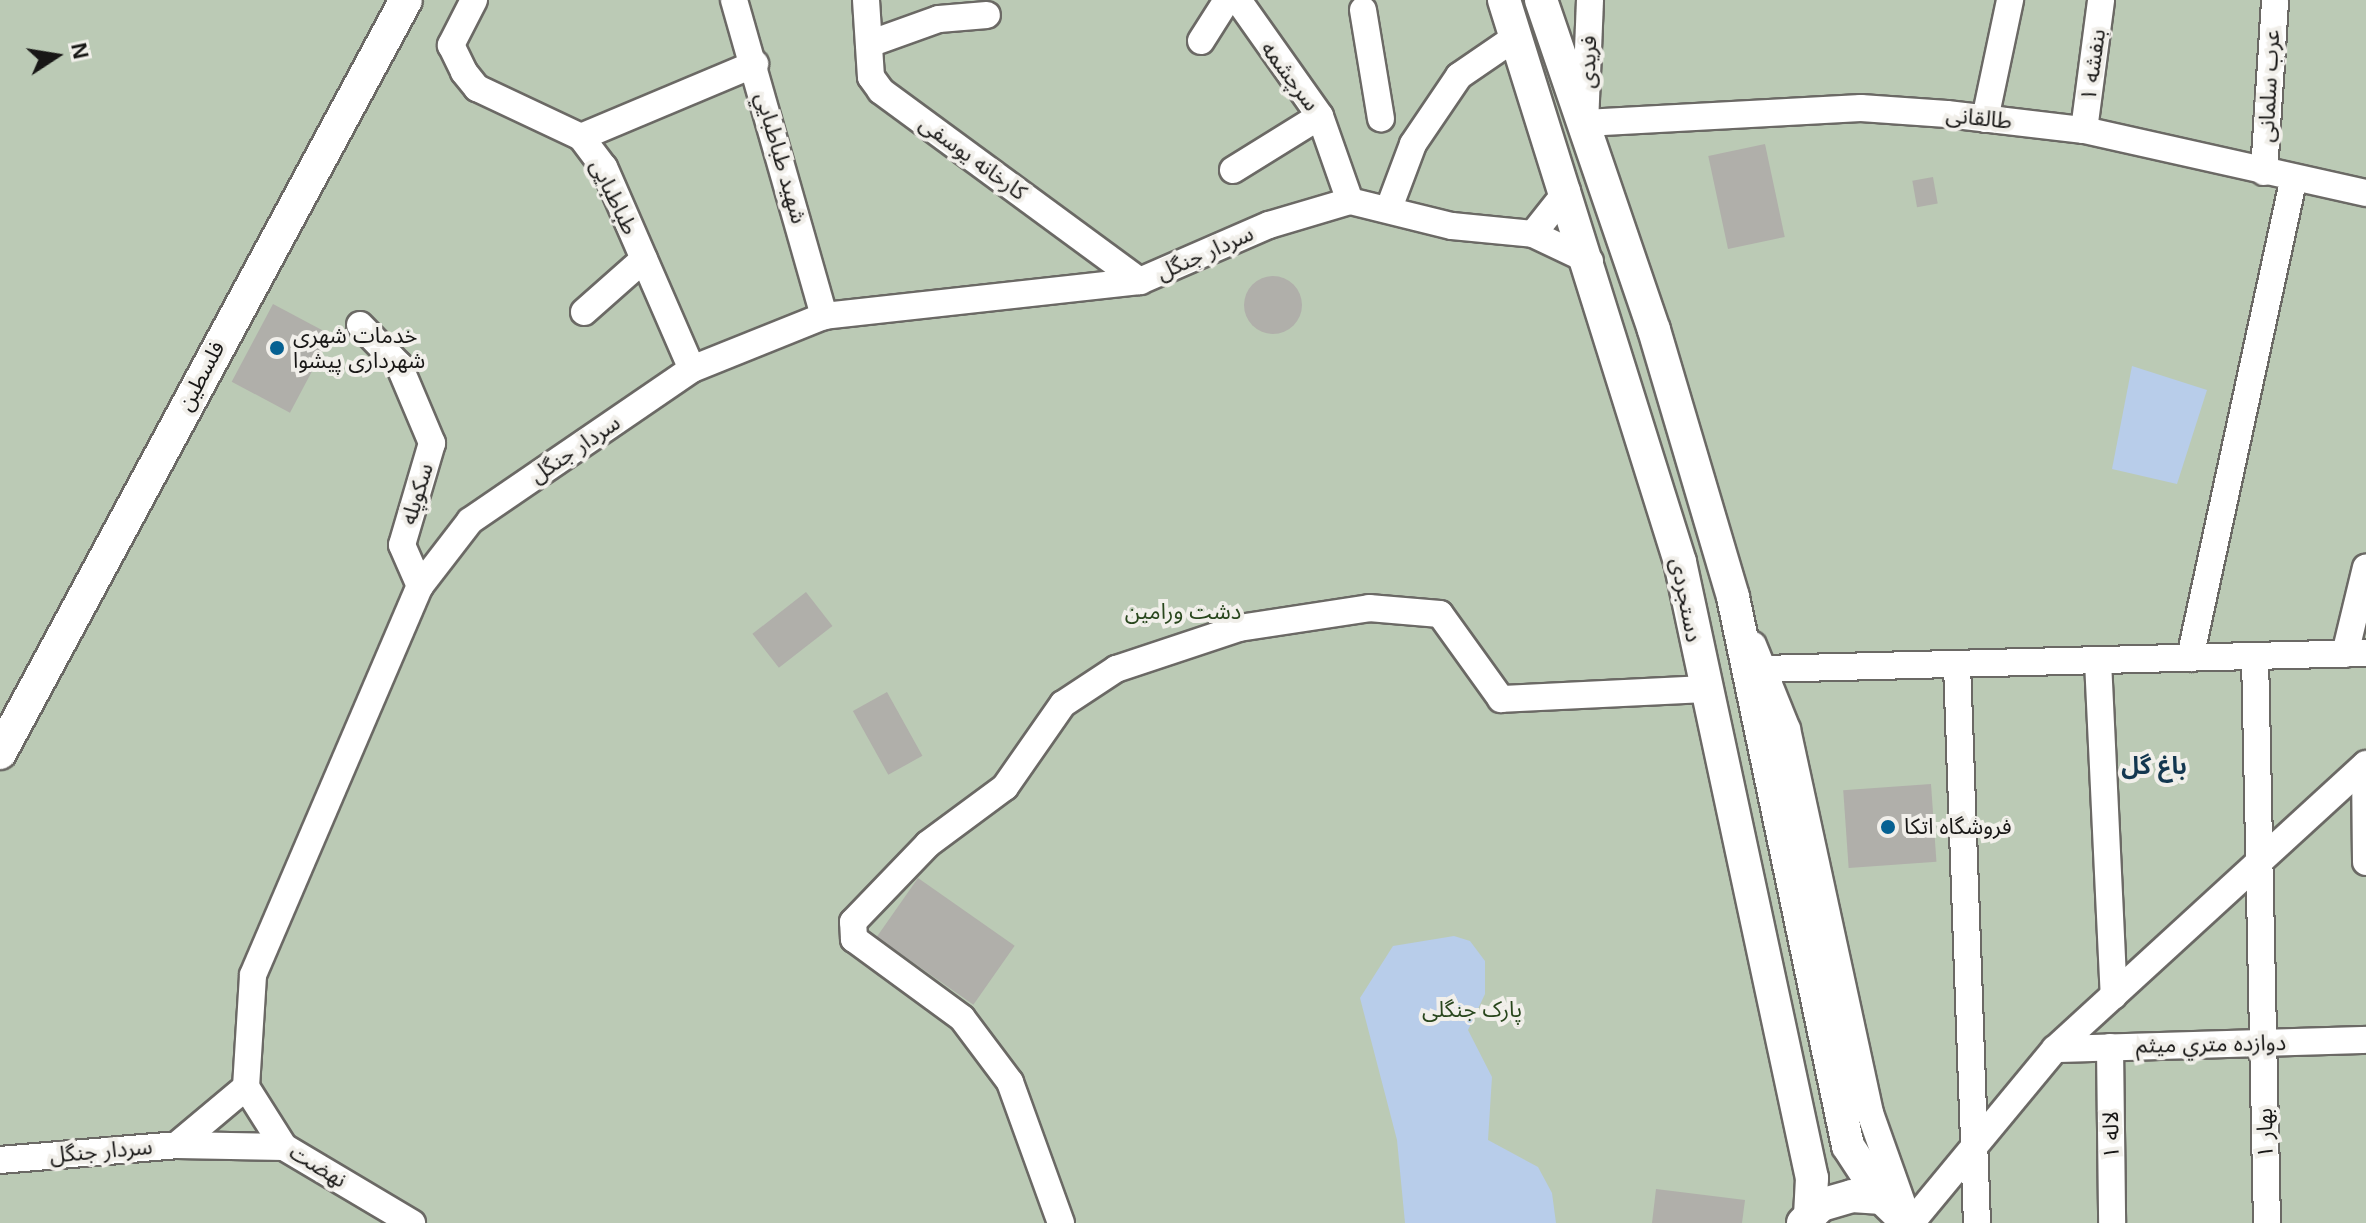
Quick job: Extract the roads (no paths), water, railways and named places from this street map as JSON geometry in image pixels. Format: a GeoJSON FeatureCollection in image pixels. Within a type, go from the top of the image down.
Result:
{"type":"FeatureCollection","features":[{"type":"Feature","properties":{"kind":"main road","name":"فلسطین"},"geometry":{"type":"LineString","coordinates":[[0,753],[406,0]]}},
{"type":"Feature","properties":{"kind":"main road","name":"دستجردی"},"geometry":{"type":"LineString","coordinates":[[1504,0],[1590,261],[1680,562],[1703,689],[1812,1178],[1806,1219]]}},
{"type":"Feature","properties":{"kind":"main road","name":"دستجردی"},"geometry":{"type":"LineString","coordinates":[[1541,0],[1585,123],[1733,597],[1848,1146],[1882,1198],[1910,1223]]}},
{"type":"Feature","properties":{"kind":"main road"},"geometry":{"type":"LineString","coordinates":[[1806,1219],[1836,1198],[1882,1198]]}},
{"type":"Feature","properties":{"kind":"street","name":"طباطبایی"},"geometry":{"type":"LineString","coordinates":[[474,0],[451,45],[464,72],[477,88],[581,137],[604,167],[692,369]]}},
{"type":"Feature","properties":{"kind":"street","name":"شهيد طباطبايي"},"geometry":{"type":"LineString","coordinates":[[734,0],[755,64],[824,316]]}},
{"type":"Feature","properties":{"kind":"street","name":"کارخانه یوسفی"},"geometry":{"type":"LineString","coordinates":[[866,0],[871,77],[881,91],[1140,281]]}},
{"type":"Feature","properties":{"kind":"street"},"geometry":{"type":"LineString","coordinates":[[1201,41],[1227,0]]}},
{"type":"Feature","properties":{"kind":"street","name":"سرچشمه"},"geometry":{"type":"LineString","coordinates":[[1238,0],[1320,116],[1350,201]]}},
{"type":"Feature","properties":{"kind":"street","name":"فریدی"},"geometry":{"type":"LineString","coordinates":[[1585,123],[1590,0]]}},
{"type":"Feature","properties":{"kind":"street"},"geometry":{"type":"LineString","coordinates":[[1985,119],[2010,0]]}},
{"type":"Feature","properties":{"kind":"street","name":"بنفشه ۱"},"geometry":{"type":"LineString","coordinates":[[2084,130],[2101,0]]}},
{"type":"Feature","properties":{"kind":"street","name":"عرب سلمانی"},"geometry":{"type":"LineString","coordinates":[[2264,172],[2275,0]]}},
{"type":"Feature","properties":{"kind":"street"},"geometry":{"type":"LineString","coordinates":[[1363,10],[1381,119]]}},
{"type":"Feature","properties":{"kind":"street"},"geometry":{"type":"LineString","coordinates":[[869,44],[939,19],[987,15]]}},
{"type":"Feature","properties":{"kind":"street"},"geometry":{"type":"LineString","coordinates":[[1389,208],[1413,144],[1459,76],[1516,37]]}},
{"type":"Feature","properties":{"kind":"street"},"geometry":{"type":"LineString","coordinates":[[581,137],[755,64]]}},
{"type":"Feature","properties":{"kind":"street","name":"طالقانی"},"geometry":{"type":"LineString","coordinates":[[1585,123],[1861,108],[1985,119],[2084,130],[2293,180],[2366,193]]}},
{"type":"Feature","properties":{"kind":"street"},"geometry":{"type":"LineString","coordinates":[[1233,170],[1320,116]]}},
{"type":"Feature","properties":{"kind":"street"},"geometry":{"type":"LineString","coordinates":[[2190,658],[2293,180]]}},
{"type":"Feature","properties":{"kind":"street"},"geometry":{"type":"LineString","coordinates":[[1533,234],[1567,191]]}},
{"type":"Feature","properties":{"kind":"street","name":"سردار جنگل"},"geometry":{"type":"LineString","coordinates":[[0,1160],[177,1145],[246,1087],[253,975],[420,586],[470,521],[692,369],[824,316],[1140,281],[1269,225],[1350,201],[1389,208],[1452,226],[1533,234],[1590,261]]}},
{"type":"Feature","properties":{"kind":"street"},"geometry":{"type":"LineString","coordinates":[[584,312],[644,259]]}},
{"type":"Feature","properties":{"kind":"street","name":"سکوپله"},"geometry":{"type":"LineString","coordinates":[[360,325],[399,365],[432,443],[402,545],[420,586]]}},
{"type":"Feature","properties":{"kind":"street"},"geometry":{"type":"LineString","coordinates":[[1763,669],[2355,654],[2366,567]]}},
{"type":"Feature","properties":{"kind":"street"},"geometry":{"type":"LineString","coordinates":[[1733,597],[1787,729],[1870,1113],[1910,1223],[2055,1049],[2365,764]]}},
{"type":"Feature","properties":{"kind":"street"},"geometry":{"type":"LineString","coordinates":[[1061,1223],[1010,1082],[962,1018],[854,939],[853,922],[928,844],[1005,787],[1063,704],[1116,669],[1239,628],[1369,608],[1440,614],[1501,699],[1703,689]]}},
{"type":"Feature","properties":{"kind":"street","name":"بهار ۱"},"geometry":{"type":"LineString","coordinates":[[2255,656],[2267,1223]]}},
{"type":"Feature","properties":{"kind":"street"},"geometry":{"type":"LineString","coordinates":[[2098,661],[2114,996]]}},
{"type":"Feature","properties":{"kind":"street"},"geometry":{"type":"LineString","coordinates":[[1957,665],[1977,1223]]}},
{"type":"Feature","properties":{"kind":"street"},"geometry":{"type":"LineString","coordinates":[[2365,764],[2366,862]]}},
{"type":"Feature","properties":{"kind":"street","name":"دوازده متري میثم"},"geometry":{"type":"LineString","coordinates":[[2055,1049],[2366,1040]]}},
{"type":"Feature","properties":{"kind":"street","name":"لاله ۱"},"geometry":{"type":"LineString","coordinates":[[2110,1047],[2112,1223]]}},
{"type":"Feature","properties":{"kind":"street","name":"نهضت"},"geometry":{"type":"LineString","coordinates":[[246,1087],[284,1147],[412,1223]]}},
{"type":"Feature","properties":{"kind":"street"},"geometry":{"type":"LineString","coordinates":[[177,1145],[284,1147]]}},
{"type":"Feature","properties":{"kind":"water"},"geometry":{"type":"Polygon","coordinates":[[[2132,366],[2207,390],[2177,484],[2112,469],[2132,366]]]}},
{"type":"Feature","properties":{"kind":"water"},"geometry":{"type":"Polygon","coordinates":[[[1454,936],[1470,941],[1485,961],[1485,994],[1468,1030],[1492,1077],[1488,1140],[1538,1167],[1552,1193],[1556,1223],[1405,1223],[1397,1140],[1360,998],[1393,946],[1454,936]]]}},
{"type":"Feature","properties":{"kind":"place","name":"خدمات شهری شهرداری پیشوا"},"geometry":{"type":"Point","coordinates":[277,348]}},
{"type":"Feature","properties":{"kind":"place","name":"فروشگاه اتکا"},"geometry":{"type":"Point","coordinates":[1888,827]}},
{"type":"Feature","properties":{"kind":"district","name":"باغ گل"},"geometry":{"type":"Point","coordinates":[2154,766]}},
{"type":"Feature","properties":{"kind":"park label","name":"دشت ورامین"},"geometry":{"type":"Point","coordinates":[1183,612]}},
{"type":"Feature","properties":{"kind":"park label","name":"پارک جنگلی"},"geometry":{"type":"Point","coordinates":[1472,1010]}}]}
